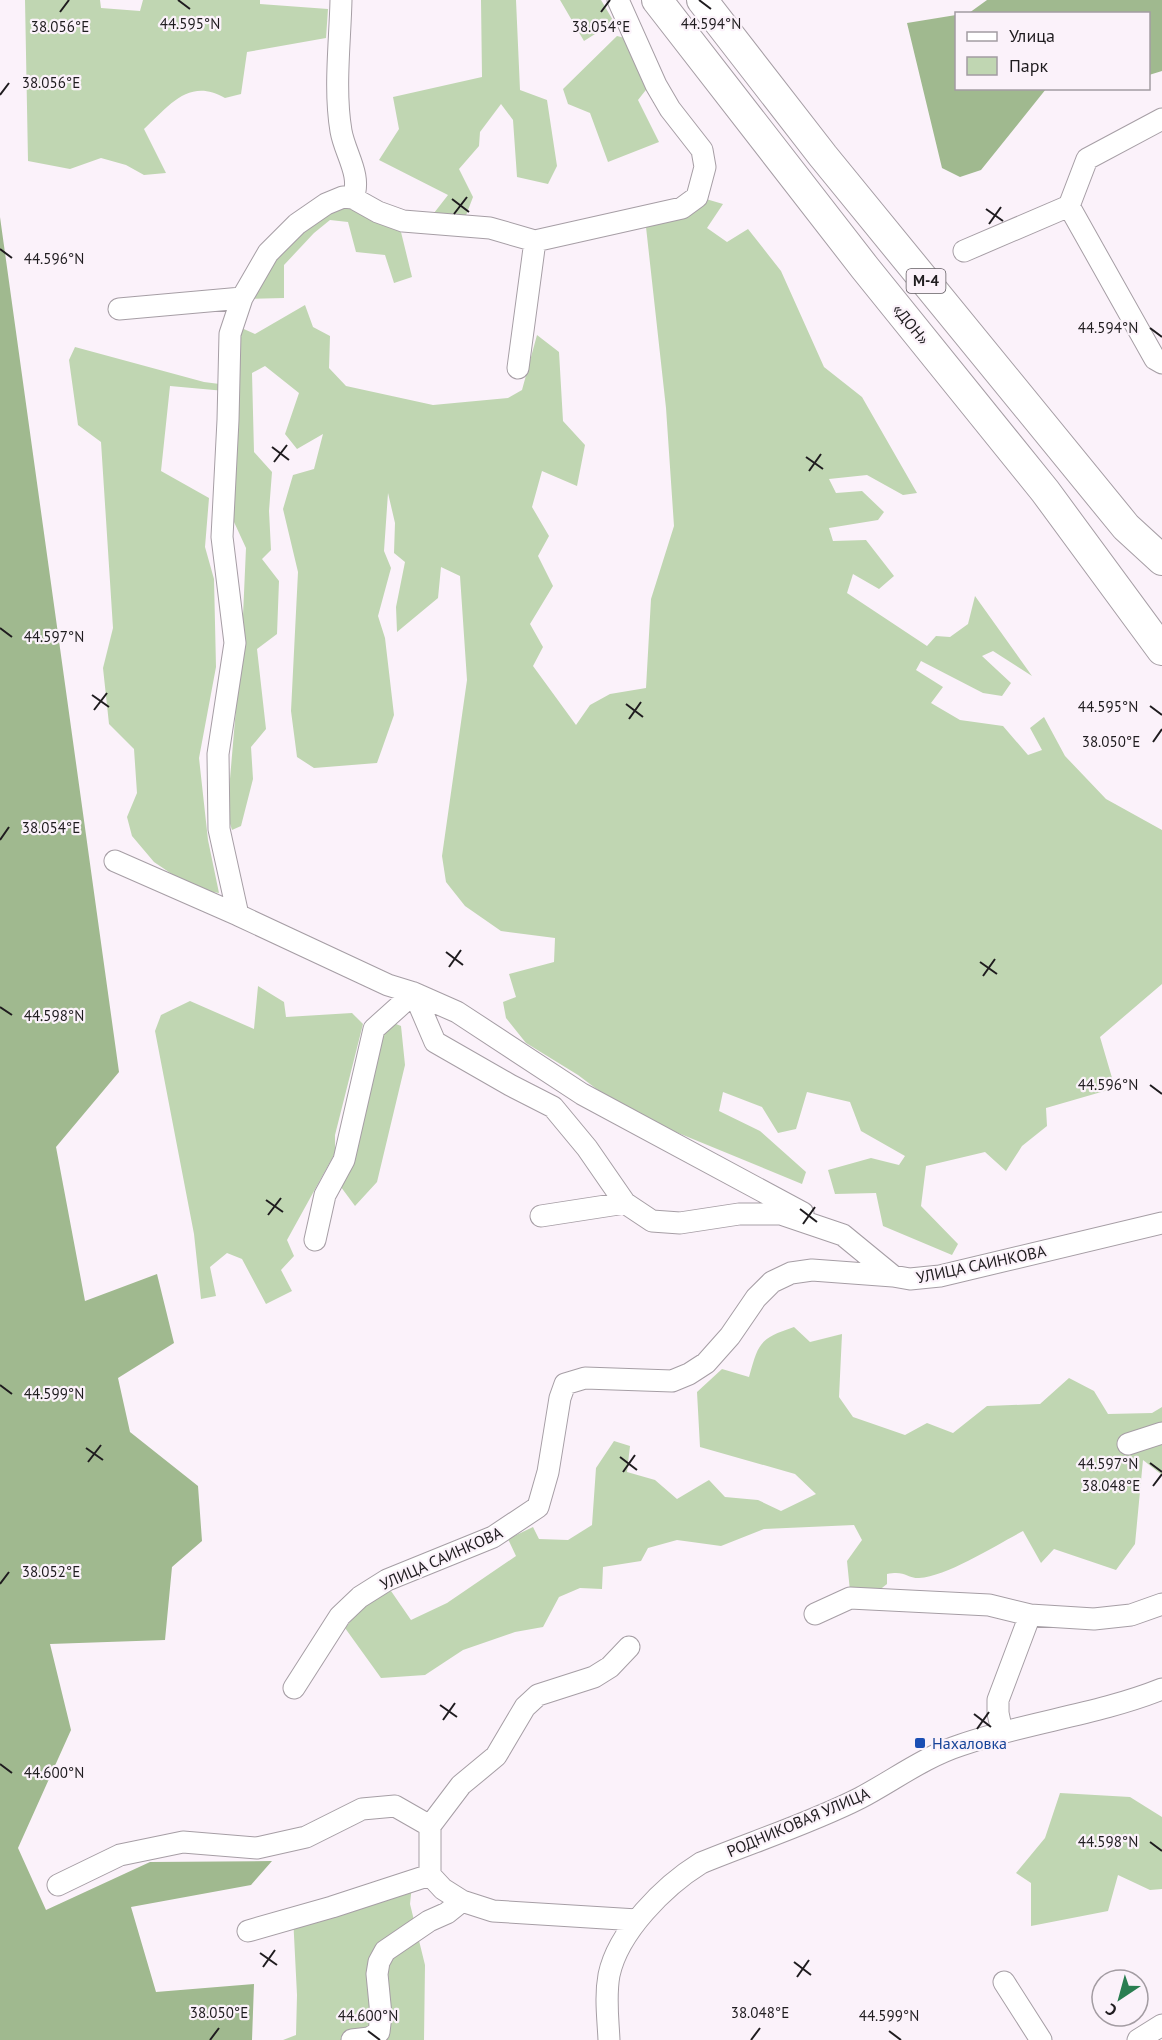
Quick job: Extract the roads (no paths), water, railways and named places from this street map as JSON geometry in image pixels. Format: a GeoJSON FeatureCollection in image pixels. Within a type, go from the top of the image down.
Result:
{"type":"FeatureCollection","features":[{"type":"Feature","properties":{"kind":"highway","name":"«ДОН»"},"geometry":{"type":"LineString","coordinates":[[657,0],[865,268],[1044,491],[1162,650]]}},
{"type":"Feature","properties":{"kind":"highway","name":"М-4"},"geometry":{"type":"LineString","coordinates":[[702,0],[823,156],[1126,527],[1162,560]]}},
{"type":"Feature","properties":{"kind":"highway"},"geometry":{"type":"LineString","coordinates":[[1044,491],[1162,620]]}},
{"type":"Feature","properties":{"kind":"highway"},"geometry":{"type":"LineString","coordinates":[[1126,527],[1162,568]]}},
{"type":"Feature","properties":{"kind":"street"},"geometry":{"type":"LineString","coordinates":[[341,0],[338,113],[344,145],[355,173],[356,190],[353,198]]}},
{"type":"Feature","properties":{"kind":"street"},"geometry":{"type":"LineString","coordinates":[[238,915],[219,829],[218,754],[235,643],[222,537],[230,334],[242,298],[268,253],[297,224],[326,204],[343,197],[353,198],[378,212],[403,221],[490,228],[536,242],[682,208],[697,197],[705,167],[702,150],[670,109],[656,85],[618,0]]}},
{"type":"Feature","properties":{"kind":"street"},"geometry":{"type":"LineString","coordinates":[[964,251],[1069,206],[1087,159],[1162,119]]}},
{"type":"Feature","properties":{"kind":"street"},"geometry":{"type":"LineString","coordinates":[[1069,206],[1155,359],[1162,363]]}},
{"type":"Feature","properties":{"kind":"street"},"geometry":{"type":"LineString","coordinates":[[518,368],[536,242]]}},
{"type":"Feature","properties":{"kind":"street"},"geometry":{"type":"LineString","coordinates":[[119,309],[242,298]]}},
{"type":"Feature","properties":{"kind":"street"},"geometry":{"type":"LineString","coordinates":[[115,861],[388,985],[414,993],[457,1012],[582,1094],[843,1235],[893,1276]]}},
{"type":"Feature","properties":{"kind":"street"},"geometry":{"type":"LineString","coordinates":[[414,993],[435,1042],[553,1107],[587,1148],[625,1203],[652,1221],[680,1223],[740,1214],[781,1214],[843,1235]]}},
{"type":"Feature","properties":{"kind":"street"},"geometry":{"type":"LineString","coordinates":[[315,1240],[325,1195],[344,1160],[374,1029],[414,993]]}},
{"type":"Feature","properties":{"kind":"street"},"geometry":{"type":"LineString","coordinates":[[541,1216],[625,1203]]}},
{"type":"Feature","properties":{"kind":"street","name":"УЛИЦА САИНКОВА"},"geometry":{"type":"LineString","coordinates":[[294,1688],[340,1617],[360,1597],[387,1580],[493,1537],[538,1507],[548,1472],[560,1398],[565,1384],[585,1378],[672,1381],[689,1374],[706,1363],[730,1336],[756,1298],[772,1282],[791,1273],[812,1270],[910,1279],[940,1276],[1162,1222]]}},
{"type":"Feature","properties":{"kind":"street"},"geometry":{"type":"LineString","coordinates":[[1128,1444],[1162,1433]]}},
{"type":"Feature","properties":{"kind":"street"},"geometry":{"type":"LineString","coordinates":[[815,1614],[850,1598],[989,1605],[1030,1615],[1103,1618],[1131,1615],[1162,1604]]}},
{"type":"Feature","properties":{"kind":"street"},"geometry":{"type":"LineString","coordinates":[[1002,1732],[998,1700],[1030,1615]]}},
{"type":"Feature","properties":{"kind":"street"},"geometry":{"type":"LineString","coordinates":[[628,1647],[610,1667],[594,1677],[538,1695],[525,1707],[496,1756],[461,1785],[430,1826],[430,1875],[443,1890],[462,1901],[493,1911],[637,1920]]}},
{"type":"Feature","properties":{"kind":"street","name":"РОДНИКОВАЯ УЛИЦА"},"geometry":{"type":"LineString","coordinates":[[609,2040],[606,1999],[610,1974],[617,1954],[637,1920],[666,1888],[700,1863],[845,1805],[920,1762],[959,1745],[1002,1732],[1078,1715],[1162,1689]]}},
{"type":"Feature","properties":{"kind":"street"},"geometry":{"type":"LineString","coordinates":[[58,1885],[120,1855],[183,1842],[257,1848],[306,1837],[362,1809],[395,1806],[430,1826]]}},
{"type":"Feature","properties":{"kind":"street"},"geometry":{"type":"LineString","coordinates":[[248,1931],[333,1907],[430,1875]]}},
{"type":"Feature","properties":{"kind":"street"},"geometry":{"type":"LineString","coordinates":[[351,2040],[369,2038],[378,2031],[381,2016],[377,1974],[379,1962],[385,1951],[429,1921],[447,1913],[462,1901]]}},
{"type":"Feature","properties":{"kind":"street"},"geometry":{"type":"LineString","coordinates":[[1004,1982],[1041,2040]]}},
{"type":"Feature","properties":{"kind":"street"},"geometry":{"type":"LineString","coordinates":[[1138,2040],[1162,2025]]}},
{"type":"Feature","properties":{"kind":"place","name":"Нахаловка"},"geometry":{"type":"Point","coordinates":[920,1743]}}]}
